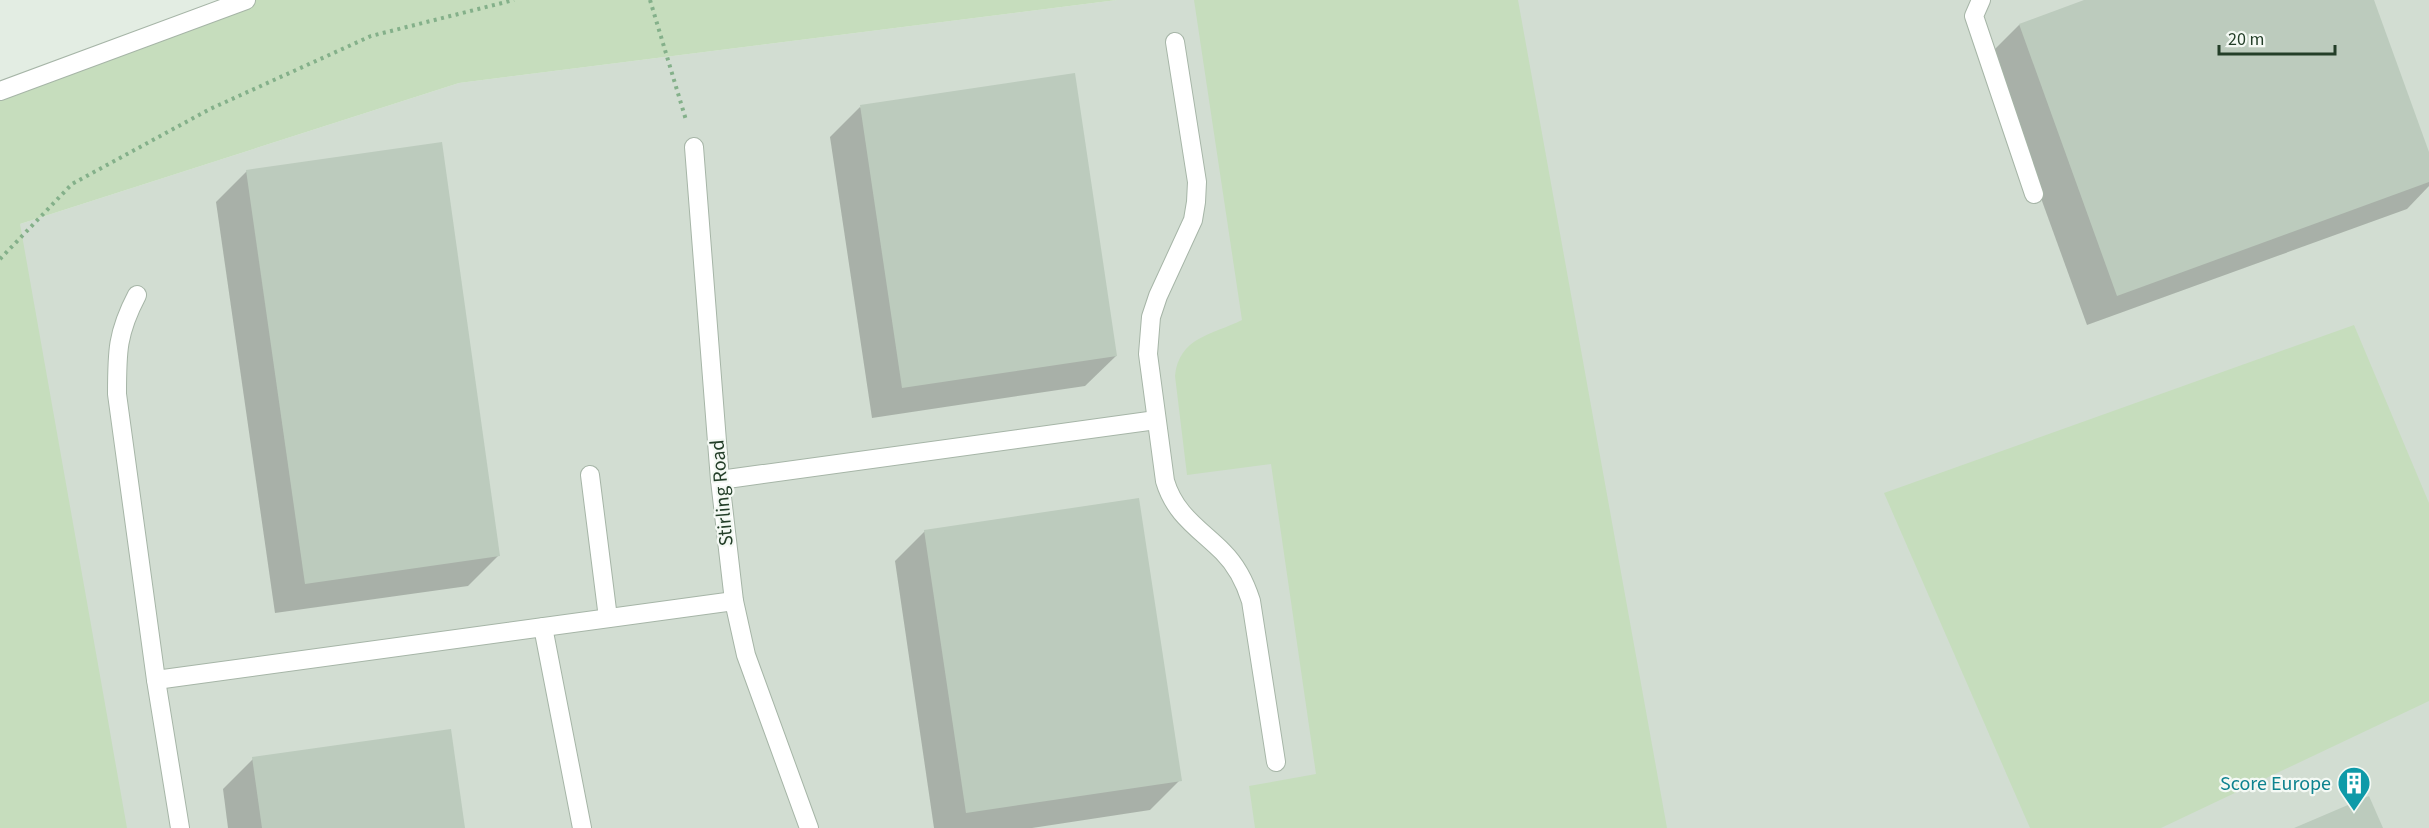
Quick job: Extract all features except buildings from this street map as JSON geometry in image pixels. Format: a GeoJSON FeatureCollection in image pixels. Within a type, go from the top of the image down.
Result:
{"type":"FeatureCollection","features":[{"type":"Feature","properties":{"kind":"street"},"geometry":{"type":"LineString","coordinates":[[0,91],[246,0]]}},
{"type":"Feature","properties":{"kind":"street"},"geometry":{"type":"LineString","coordinates":[[1981,0],[1974,16],[2034,194]]}},
{"type":"Feature","properties":{"kind":"street"},"geometry":{"type":"LineString","coordinates":[[1175,42],[1197,182],[1196,202],[1193,220],[1151,316],[1148,354],[1156,420],[1169,497],[1187,520],[1234,564],[1244,579],[1251,601],[1276,762]]}},
{"type":"Feature","properties":{"kind":"street","name":"Stirling Road"},"geometry":{"type":"LineString","coordinates":[[694,147],[720,480],[734,601],[746,655],[809,828]]}},
{"type":"Feature","properties":{"kind":"street"},"geometry":{"type":"LineString","coordinates":[[137,295],[123,322],[117,352],[117,394],[156,680],[180,828]]}},
{"type":"Feature","properties":{"kind":"street"},"geometry":{"type":"LineString","coordinates":[[720,480],[1156,420]]}},
{"type":"Feature","properties":{"kind":"street"},"geometry":{"type":"LineString","coordinates":[[591,475],[608,618]]}},
{"type":"Feature","properties":{"kind":"street"},"geometry":{"type":"LineString","coordinates":[[156,680],[734,601]]}},
{"type":"Feature","properties":{"kind":"street"},"geometry":{"type":"LineString","coordinates":[[543,627],[582,828]]}},
{"type":"Feature","properties":{"kind":"path"},"geometry":{"type":"LineString","coordinates":[[0,259],[72,184],[210,109],[371,36],[514,0]]}},
{"type":"Feature","properties":{"kind":"path"},"geometry":{"type":"LineString","coordinates":[[650,0],[694,147]]}},
{"type":"Feature","properties":{"kind":"shaded area"},"geometry":{"type":"Polygon","coordinates":[[[1117,0],[2429,0],[2429,828],[0,828],[0,246],[20,224],[459,83],[1117,0]]]}},
{"type":"Feature","properties":{"kind":"green space"},"geometry":{"type":"Polygon","coordinates":[[[246,0],[1117,0],[459,83],[20,224],[127,828],[0,828],[0,91],[246,0]]]}},
{"type":"Feature","properties":{"kind":"green space"},"geometry":{"type":"Polygon","coordinates":[[[1194,0],[1518,0],[1667,828],[1255,828],[1249,786],[1316,774],[1271,464],[1187,475],[1175,376],[1178,363],[1190,345],[1242,320],[1194,0]]]}},
{"type":"Feature","properties":{"kind":"green space"},"geometry":{"type":"Polygon","coordinates":[[[2354,325],[2429,503],[2429,701],[2161,828],[2030,828],[1884,493],[2354,325]]]}},
{"type":"Feature","properties":{"kind":"place","name":"Score Europe"},"geometry":{"type":"Point","coordinates":[2354,812]}}]}
